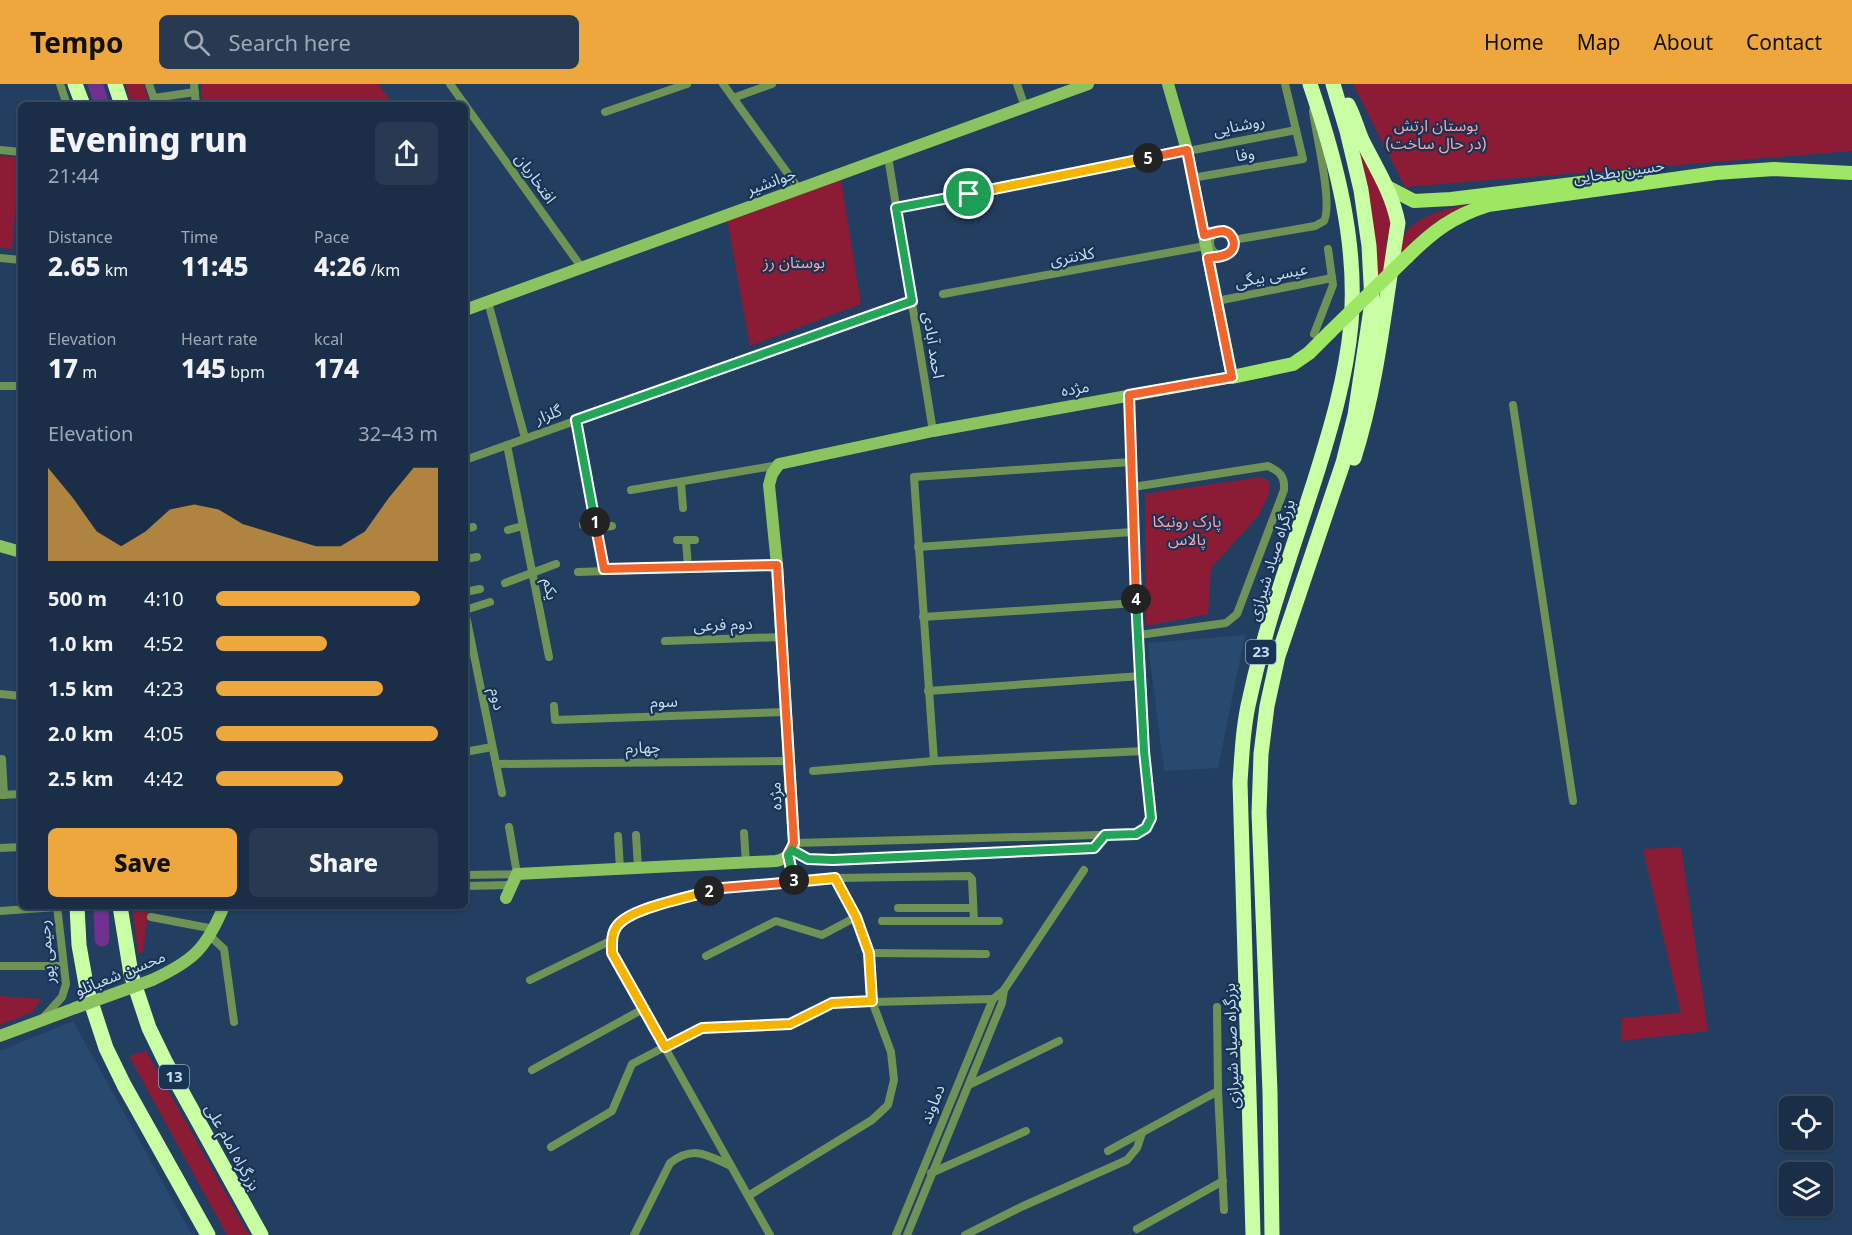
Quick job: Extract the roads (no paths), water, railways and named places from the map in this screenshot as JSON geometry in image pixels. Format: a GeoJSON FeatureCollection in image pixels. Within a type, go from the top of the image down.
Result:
{"type":"FeatureCollection","features":[{"type":"Feature","properties":{"kind":"highway"},"geometry":{"type":"LineString","coordinates":[[75,84],[82,102]]}},
{"type":"Feature","properties":{"kind":"highway"},"geometry":{"type":"LineString","coordinates":[[115,84],[121,102]]}},
{"type":"Feature","properties":{"kind":"highway","name":"بزرگراه صیاد شیرازی"},"geometry":{"type":"LineString","coordinates":[[1253,1235],[1240,782],[1242,747],[1249,699],[1261,653],[1342,387],[1352,307],[1348,244],[1337,170],[1309,84]]}},
{"type":"Feature","properties":{"kind":"highway"},"geometry":{"type":"LineString","coordinates":[[1322,526],[1350,468],[1366,420],[1398,223],[1389,188],[1361,138],[1352,112],[1334,84]]}},
{"type":"Feature","properties":{"kind":"highway","name":"23"},"geometry":{"type":"LineString","coordinates":[[1273,1235],[1259,813],[1261,754],[1267,706],[1278,656],[1343,463],[1355,415],[1372,294],[1369,246],[1361,190],[1334,84]]}},
{"type":"Feature","properties":{"kind":"highway"},"geometry":{"type":"LineString","coordinates":[[77,909],[79,945],[87,990],[106,1048],[124,1085],[208,1235]]}},
{"type":"Feature","properties":{"kind":"highway","name":"بزرگراه امام علی"},"geometry":{"type":"LineString","coordinates":[[120,909],[131,974],[149,1028],[261,1235]]}},
{"type":"Feature","properties":{"kind":"main road","name":"جوانشیر"},"geometry":{"type":"LineString","coordinates":[[468,309],[1088,84]]}},
{"type":"Feature","properties":{"kind":"main road"},"geometry":{"type":"LineString","coordinates":[[1168,84],[1187,150],[1208,243],[1232,377]]}},
{"type":"Feature","properties":{"kind":"main road","name":"حسین بطحایی"},"geometry":{"type":"LineString","coordinates":[[1330,332],[1439,226],[1454,217],[1488,205],[1716,173],[1774,169],[1852,173]]}},
{"type":"Feature","properties":{"kind":"main road"},"geometry":{"type":"LineString","coordinates":[[1389,188],[1414,201],[1451,199],[1610,178],[1695,171],[1716,173]]}},
{"type":"Feature","properties":{"kind":"main road","name":"مژده"},"geometry":{"type":"LineString","coordinates":[[794,882],[787,712],[769,485],[772,474],[779,464],[933,431],[1279,369],[1293,364],[1309,353],[1330,332]]}},
{"type":"Feature","properties":{"kind":"main road"},"geometry":{"type":"LineString","coordinates":[[0,546],[18,551]]}},
{"type":"Feature","properties":{"kind":"main road"},"geometry":{"type":"LineString","coordinates":[[506,897],[515,880],[620,869],[776,861],[792,849]]}},
{"type":"Feature","properties":{"kind":"main road"},"geometry":{"type":"LineString","coordinates":[[62,909],[79,945]]}},
{"type":"Feature","properties":{"kind":"main road","name":"محسن شعبانلو"},"geometry":{"type":"LineString","coordinates":[[0,1036],[152,980],[185,963],[212,932],[223,909]]}},
{"type":"Feature","properties":{"kind":"street"},"geometry":{"type":"LineString","coordinates":[[60,84],[66,102]]}},
{"type":"Feature","properties":{"kind":"street"},"geometry":{"type":"LineString","coordinates":[[149,84],[155,101],[195,88]]}},
{"type":"Feature","properties":{"kind":"street","name":"افتخاریان"},"geometry":{"type":"LineString","coordinates":[[450,84],[463,102]]}},
{"type":"Feature","properties":{"kind":"street"},"geometry":{"type":"LineString","coordinates":[[605,112],[687,84]]}},
{"type":"Feature","properties":{"kind":"street"},"geometry":{"type":"LineString","coordinates":[[723,84],[799,189]]}},
{"type":"Feature","properties":{"kind":"street"},"geometry":{"type":"LineString","coordinates":[[733,98],[772,84]]}},
{"type":"Feature","properties":{"kind":"street"},"geometry":{"type":"LineString","coordinates":[[1017,84],[1025,107]]}},
{"type":"Feature","properties":{"kind":"street"},"geometry":{"type":"LineString","coordinates":[[1285,84],[1296,130]]}},
{"type":"Feature","properties":{"kind":"street"},"geometry":{"type":"LineString","coordinates":[[1233,240],[1320,225],[1324,221],[1327,212],[1324,164],[1316,134],[1309,84]]}},
{"type":"Feature","properties":{"kind":"street","name":"افتخاریان"},"geometry":{"type":"LineString","coordinates":[[468,109],[582,268]]}},
{"type":"Feature","properties":{"kind":"street","name":"روشنایی"},"geometry":{"type":"LineString","coordinates":[[896,208],[1296,130]]}},
{"type":"Feature","properties":{"kind":"street","name":"وفا"},"geometry":{"type":"LineString","coordinates":[[1192,178],[1303,159],[1296,130]]}},
{"type":"Feature","properties":{"kind":"street"},"geometry":{"type":"LineString","coordinates":[[0,150],[18,152]]}},
{"type":"Feature","properties":{"kind":"street","name":"احمد آبادی"},"geometry":{"type":"LineString","coordinates":[[888,157],[933,431]]}},
{"type":"Feature","properties":{"kind":"street"},"geometry":{"type":"LineString","coordinates":[[1208,243],[1226,232],[1233,240]]}},
{"type":"Feature","properties":{"kind":"street"},"geometry":{"type":"LineString","coordinates":[[1208,243],[1210,240],[1210,246],[1214,252],[1221,255],[1231,251],[1233,240]]}},
{"type":"Feature","properties":{"kind":"street","name":"کلانتری"},"geometry":{"type":"LineString","coordinates":[[944,294],[1208,243],[1221,255]]}},
{"type":"Feature","properties":{"kind":"street"},"geometry":{"type":"LineString","coordinates":[[1314,334],[1333,285],[1328,249]]}},
{"type":"Feature","properties":{"kind":"street"},"geometry":{"type":"LineString","coordinates":[[0,258],[18,260]]}},
{"type":"Feature","properties":{"kind":"street","name":"عیسی بیگی"},"geometry":{"type":"LineString","coordinates":[[1217,301],[1332,278]]}},
{"type":"Feature","properties":{"kind":"street","name":"گلزار"},"geometry":{"type":"LineString","coordinates":[[468,459],[912,301]]}},
{"type":"Feature","properties":{"kind":"street"},"geometry":{"type":"LineString","coordinates":[[489,302],[525,438]]}},
{"type":"Feature","properties":{"kind":"street"},"geometry":{"type":"LineString","coordinates":[[0,386],[18,386]]}},
{"type":"Feature","properties":{"kind":"street"},"geometry":{"type":"LineString","coordinates":[[792,849],[1136,834],[1146,828],[1151,818],[1144,751],[1132,532],[1133,487],[1129,395]]}},
{"type":"Feature","properties":{"kind":"street"},"geometry":{"type":"LineString","coordinates":[[1513,405],[1573,801]]}},
{"type":"Feature","properties":{"kind":"street"},"geometry":{"type":"LineString","coordinates":[[576,420],[604,569]]}},
{"type":"Feature","properties":{"kind":"street","name":"یکم"},"geometry":{"type":"LineString","coordinates":[[507,445],[549,657]]}},
{"type":"Feature","properties":{"kind":"street"},"geometry":{"type":"LineString","coordinates":[[934,761],[914,477],[1131,462]]}},
{"type":"Feature","properties":{"kind":"street","name":"مژده"},"geometry":{"type":"LineString","coordinates":[[631,490],[779,464]]}},
{"type":"Feature","properties":{"kind":"street"},"geometry":{"type":"LineString","coordinates":[[1133,487],[1268,466],[1280,471],[1285,480],[1284,490],[1237,614],[1233,619],[1226,623],[1139,636]]}},
{"type":"Feature","properties":{"kind":"street"},"geometry":{"type":"LineString","coordinates":[[681,483],[683,508]]}},
{"type":"Feature","properties":{"kind":"street"},"geometry":{"type":"LineString","coordinates":[[583,525],[612,526]]}},
{"type":"Feature","properties":{"kind":"street"},"geometry":{"type":"LineString","coordinates":[[508,530],[523,526]]}},
{"type":"Feature","properties":{"kind":"street"},"geometry":{"type":"LineString","coordinates":[[918,548],[1132,532]]}},
{"type":"Feature","properties":{"kind":"street"},"geometry":{"type":"LineString","coordinates":[[686,541],[688,567]]}},
{"type":"Feature","properties":{"kind":"street"},"geometry":{"type":"LineString","coordinates":[[468,558],[477,557]]}},
{"type":"Feature","properties":{"kind":"street"},"geometry":{"type":"LineString","coordinates":[[505,583],[556,564]]}},
{"type":"Feature","properties":{"kind":"street"},"geometry":{"type":"LineString","coordinates":[[578,572],[604,569],[777,565]]}},
{"type":"Feature","properties":{"kind":"street"},"geometry":{"type":"LineString","coordinates":[[468,591],[480,589]]}},
{"type":"Feature","properties":{"kind":"street"},"geometry":{"type":"LineString","coordinates":[[468,610],[490,602]]}},
{"type":"Feature","properties":{"kind":"street"},"geometry":{"type":"LineString","coordinates":[[923,617],[1136,603]]}},
{"type":"Feature","properties":{"kind":"street","name":"دوم"},"geometry":{"type":"LineString","coordinates":[[468,626],[502,794]]}},
{"type":"Feature","properties":{"kind":"street","name":"دوم فرعی"},"geometry":{"type":"LineString","coordinates":[[665,641],[782,637]]}},
{"type":"Feature","properties":{"kind":"street"},"geometry":{"type":"LineString","coordinates":[[928,691],[1141,676]]}},
{"type":"Feature","properties":{"kind":"street"},"geometry":{"type":"LineString","coordinates":[[0,694],[18,696]]}},
{"type":"Feature","properties":{"kind":"street","name":"سوم"},"geometry":{"type":"LineString","coordinates":[[554,706],[555,720],[787,712]]}},
{"type":"Feature","properties":{"kind":"street"},"geometry":{"type":"LineString","coordinates":[[468,751],[492,747]]}},
{"type":"Feature","properties":{"kind":"street"},"geometry":{"type":"LineString","coordinates":[[813,771],[934,761],[1144,751]]}},
{"type":"Feature","properties":{"kind":"street"},"geometry":{"type":"LineString","coordinates":[[2,759],[2,795],[18,794]]}},
{"type":"Feature","properties":{"kind":"street","name":"چهارم"},"geometry":{"type":"LineString","coordinates":[[496,764],[790,761]]}},
{"type":"Feature","properties":{"kind":"street"},"geometry":{"type":"LineString","coordinates":[[509,827],[515,880]]}},
{"type":"Feature","properties":{"kind":"street"},"geometry":{"type":"LineString","coordinates":[[744,833],[746,863]]}},
{"type":"Feature","properties":{"kind":"street"},"geometry":{"type":"LineString","coordinates":[[792,849],[808,859],[833,860],[1094,848],[1105,835]]}},
{"type":"Feature","properties":{"kind":"street"},"geometry":{"type":"LineString","coordinates":[[618,836],[620,869]]}},
{"type":"Feature","properties":{"kind":"street"},"geometry":{"type":"LineString","coordinates":[[636,836],[638,868]]}},
{"type":"Feature","properties":{"kind":"street"},"geometry":{"type":"LineString","coordinates":[[0,848],[18,847]]}},
{"type":"Feature","properties":{"kind":"street","name":"دماوند"},"geometry":{"type":"LineString","coordinates":[[896,1235],[993,999],[1004,990],[1084,870]]}},
{"type":"Feature","properties":{"kind":"street"},"geometry":{"type":"LineString","coordinates":[[468,875],[515,880]]}},
{"type":"Feature","properties":{"kind":"street"},"geometry":{"type":"LineString","coordinates":[[770,1235],[612,953],[612,940],[616,928],[625,918],[637,912],[722,888],[835,878],[969,876],[972,879],[974,921]]}},
{"type":"Feature","properties":{"kind":"street"},"geometry":{"type":"LineString","coordinates":[[748,1196],[872,1120],[888,1105],[894,1080],[891,1052],[872,1001],[869,953],[856,917],[835,878]]}},
{"type":"Feature","properties":{"kind":"street"},"geometry":{"type":"LineString","coordinates":[[468,886],[515,880]]}},
{"type":"Feature","properties":{"kind":"street"},"geometry":{"type":"LineString","coordinates":[[898,908],[973,908]]}},
{"type":"Feature","properties":{"kind":"street"},"geometry":{"type":"LineString","coordinates":[[0,911],[24,909]]}},
{"type":"Feature","properties":{"kind":"street","name":"رحیمی پور"},"geometry":{"type":"LineString","coordinates":[[39,1022],[62,997],[66,984],[63,966],[61,909]]}},
{"type":"Feature","properties":{"kind":"street"},"geometry":{"type":"LineString","coordinates":[[151,917],[212,932],[224,949],[234,1022]]}},
{"type":"Feature","properties":{"kind":"street"},"geometry":{"type":"LineString","coordinates":[[706,956],[776,921],[822,935],[856,917]]}},
{"type":"Feature","properties":{"kind":"street"},"geometry":{"type":"LineString","coordinates":[[882,921],[999,921]]}},
{"type":"Feature","properties":{"kind":"street"},"geometry":{"type":"LineString","coordinates":[[530,980],[612,940]]}},
{"type":"Feature","properties":{"kind":"street"},"geometry":{"type":"LineString","coordinates":[[869,953],[986,954]]}},
{"type":"Feature","properties":{"kind":"street"},"geometry":{"type":"LineString","coordinates":[[0,966],[63,966]]}},
{"type":"Feature","properties":{"kind":"street","name":"دماوند"},"geometry":{"type":"LineString","coordinates":[[907,1235],[1002,1003],[1004,990]]}},
{"type":"Feature","properties":{"kind":"street"},"geometry":{"type":"LineString","coordinates":[[551,1147],[612,1110],[632,1064],[702,1028],[790,1024],[832,1003],[993,999]]}},
{"type":"Feature","properties":{"kind":"street"},"geometry":{"type":"LineString","coordinates":[[1217,1007],[1218,1091],[1224,1210]]}},
{"type":"Feature","properties":{"kind":"street"},"geometry":{"type":"LineString","coordinates":[[532,1070],[643,1009]]}},
{"type":"Feature","properties":{"kind":"street"},"geometry":{"type":"LineString","coordinates":[[969,1085],[1059,1041]]}},
{"type":"Feature","properties":{"kind":"street"},"geometry":{"type":"LineString","coordinates":[[1108,1151],[1218,1091]]}},
{"type":"Feature","properties":{"kind":"street"},"geometry":{"type":"LineString","coordinates":[[923,1170],[932,1173],[1026,1131]]}},
{"type":"Feature","properties":{"kind":"street"},"geometry":{"type":"LineString","coordinates":[[965,1235],[1127,1160],[1137,1148],[1142,1133]]}},
{"type":"Feature","properties":{"kind":"street"},"geometry":{"type":"LineString","coordinates":[[634,1235],[666,1169],[680,1155],[693,1152],[707,1155],[732,1167]]}},
{"type":"Feature","properties":{"kind":"street"},"geometry":{"type":"LineString","coordinates":[[1137,1229],[1223,1181]]}},
{"type":"Feature","properties":{"kind":"waterway"},"geometry":{"type":"LineString","coordinates":[[95,84],[101,102]]}},
{"type":"Feature","properties":{"kind":"waterway"},"geometry":{"type":"LineString","coordinates":[[101,909],[102,939]]}},
{"type":"Feature","properties":{"kind":"park label","name":"بوستان ارتش (در حال ساخت)"},"geometry":{"type":"Point","coordinates":[1436,134]}},
{"type":"Feature","properties":{"kind":"park label","name":"بوستان رز"},"geometry":{"type":"Point","coordinates":[794,262]}},
{"type":"Feature","properties":{"kind":"park label","name":"پارک رونیکا پالاس"},"geometry":{"type":"Point","coordinates":[1187,530]}}]}
